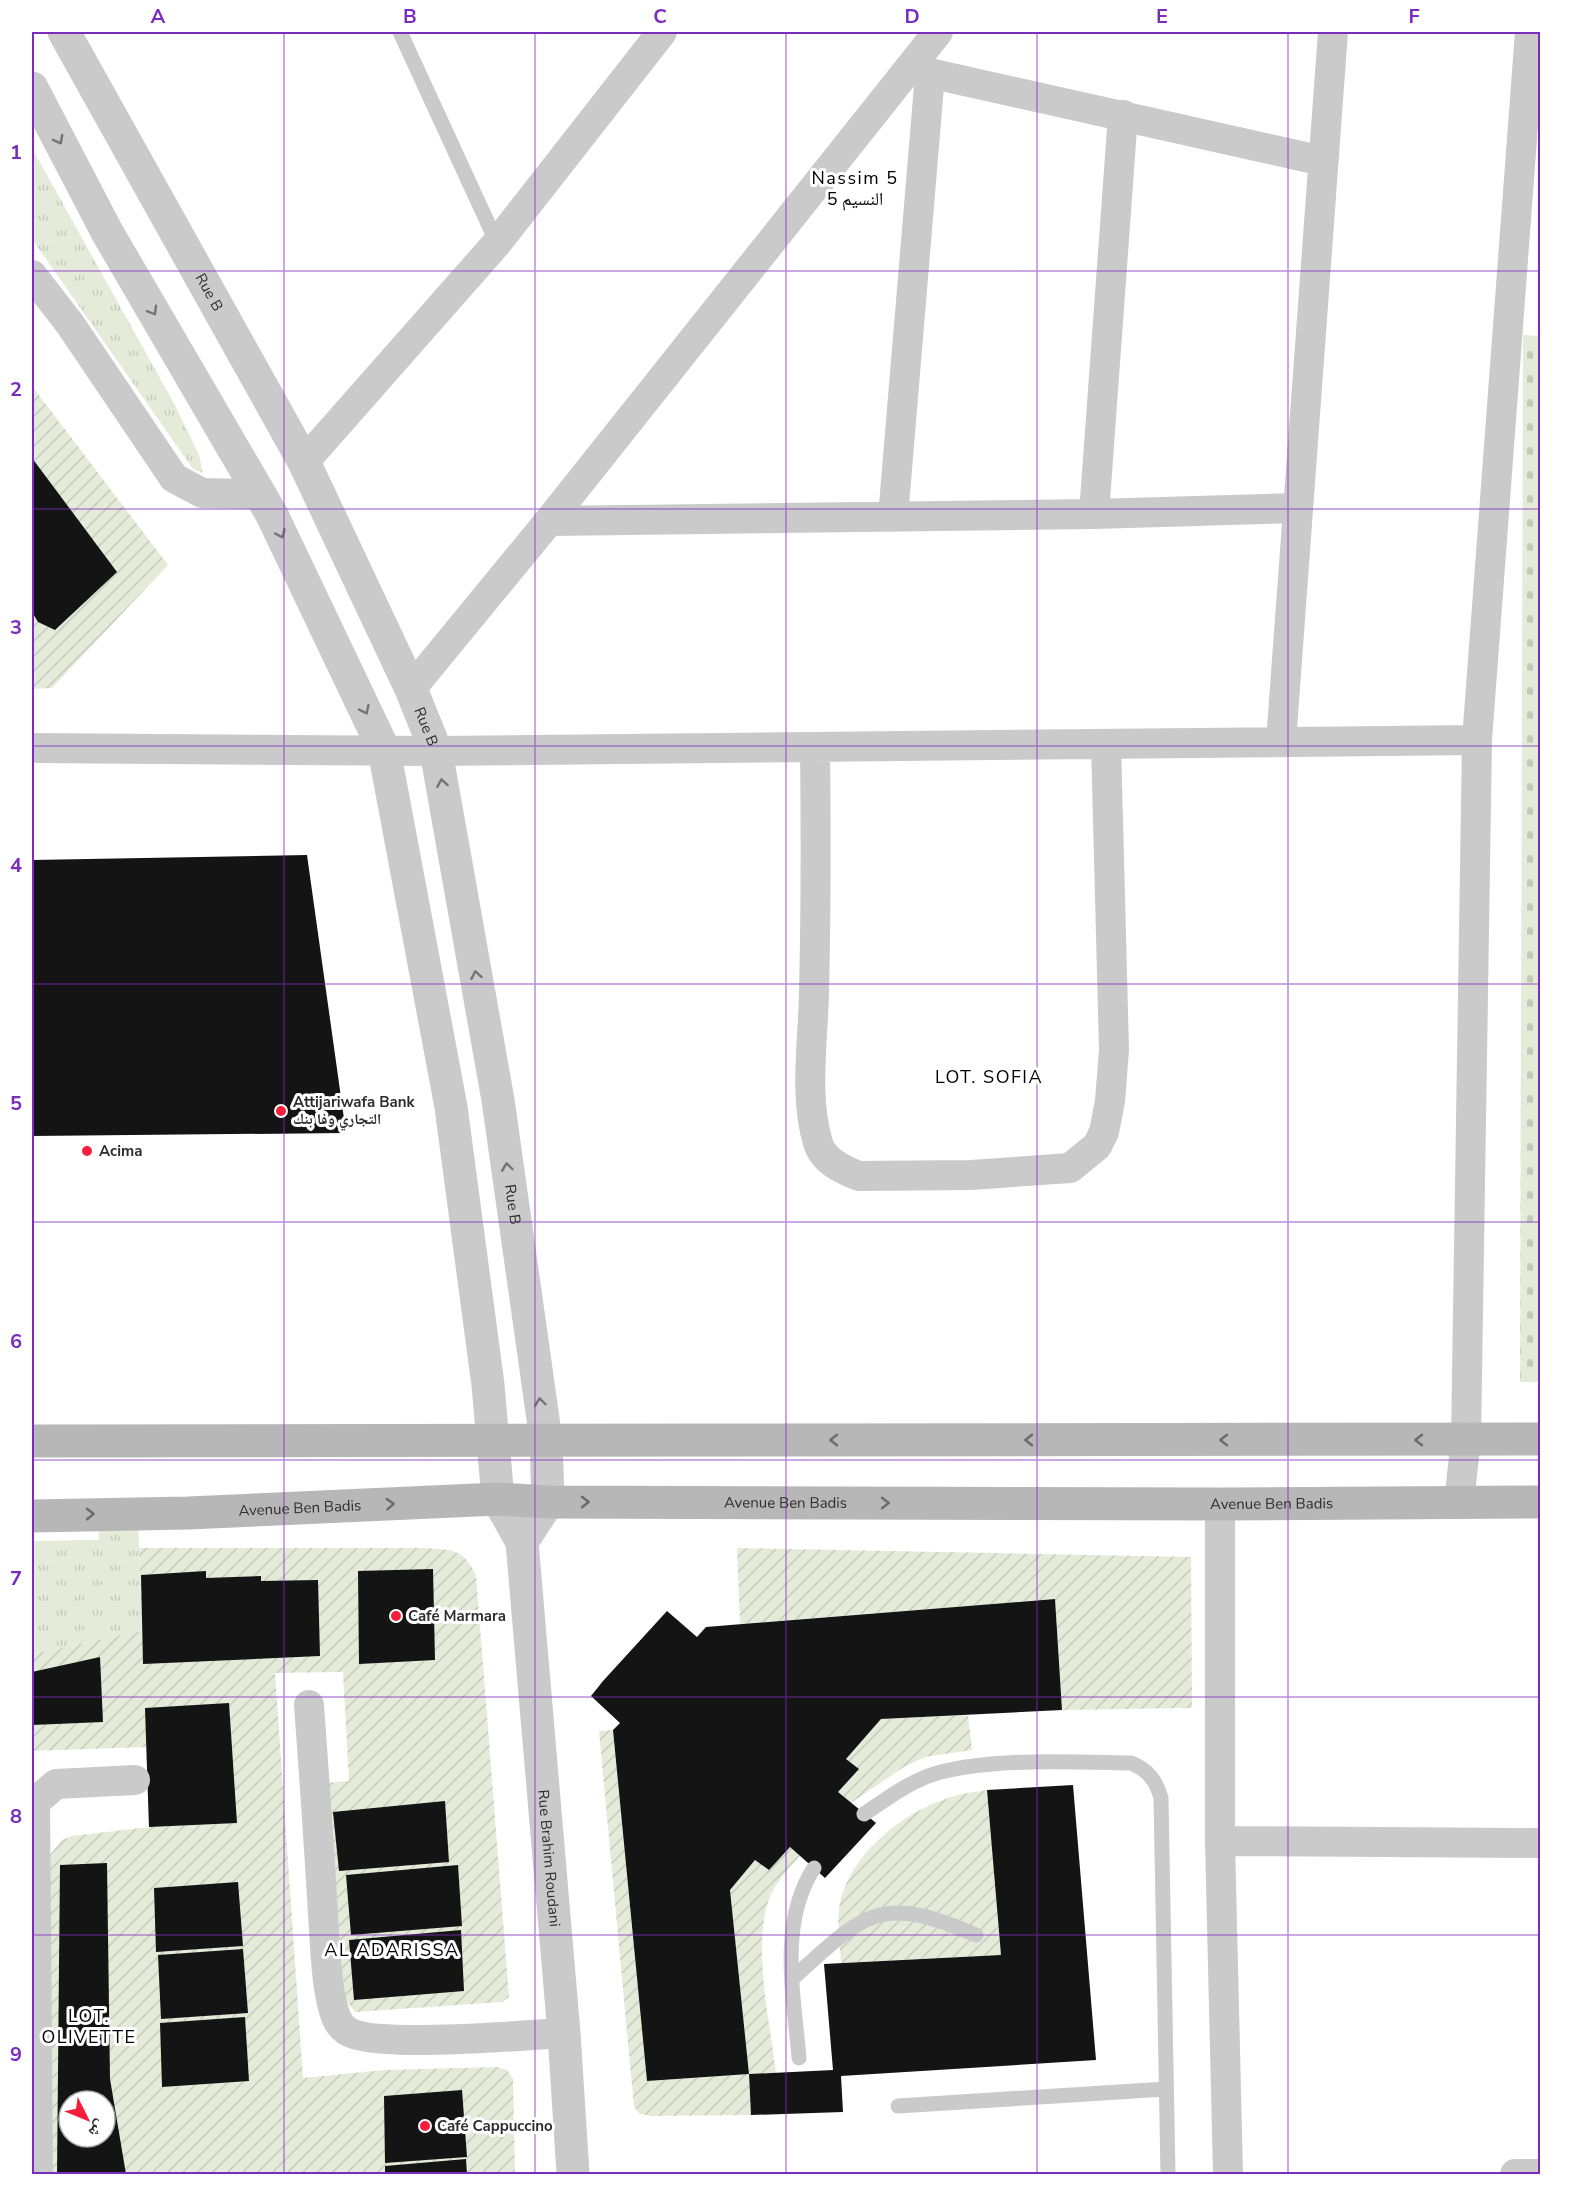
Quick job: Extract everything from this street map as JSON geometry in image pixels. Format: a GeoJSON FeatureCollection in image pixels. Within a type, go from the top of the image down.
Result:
{"type":"FeatureCollection","features":[{"type":"Feature","properties":{"kind":"main road"},"geometry":{"type":"LineString","coordinates":[[32,1441],[1540,1439]]}},
{"type":"Feature","properties":{"kind":"main road","name":"Avenue Ben Badis"},"geometry":{"type":"LineString","coordinates":[[32,1516],[188,1513],[498,1499],[548,1502],[1220,1504],[1540,1502]]}},
{"type":"Feature","properties":{"kind":"street","name":"Rue B"},"geometry":{"type":"LineString","coordinates":[[64,32],[304,462],[411,689],[436,751],[498,1100],[546,1440],[548,1502]]}},
{"type":"Feature","properties":{"kind":"street"},"geometry":{"type":"LineString","coordinates":[[304,462],[496,243],[662,32]]}},
{"type":"Feature","properties":{"kind":"street"},"geometry":{"type":"LineString","coordinates":[[411,689],[920,71],[938,32]]}},
{"type":"Feature","properties":{"kind":"street"},"geometry":{"type":"LineString","coordinates":[[1281,742],[1333,32]]}},
{"type":"Feature","properties":{"kind":"street"},"geometry":{"type":"LineString","coordinates":[[1459,1502],[1466,1439],[1477,740],[1530,32]]}},
{"type":"Feature","properties":{"kind":"street"},"geometry":{"type":"LineString","coordinates":[[920,71],[1323,161]]}},
{"type":"Feature","properties":{"kind":"street"},"geometry":{"type":"LineString","coordinates":[[893,517],[920,71]]}},
{"type":"Feature","properties":{"kind":"street"},"geometry":{"type":"LineString","coordinates":[[32,88],[107,232],[260,494],[384,750],[451,1107],[494,1442],[498,1499],[522,1542],[548,1502]]}},
{"type":"Feature","properties":{"kind":"street"},"geometry":{"type":"LineString","coordinates":[[1094,514],[1123,115]]}},
{"type":"Feature","properties":{"kind":"street"},"geometry":{"type":"LineString","coordinates":[[32,274],[70,324],[174,478],[202,493],[260,494]]}},
{"type":"Feature","properties":{"kind":"street"},"geometry":{"type":"LineString","coordinates":[[549,521],[1094,514],[1298,508]]}},
{"type":"Feature","properties":{"kind":"street"},"geometry":{"type":"LineString","coordinates":[[32,748],[436,751],[1477,740]]}},
{"type":"Feature","properties":{"kind":"street"},"geometry":{"type":"LineString","coordinates":[[815,747],[816,905],[811,1109],[818,1146],[829,1161],[859,1176],[971,1175],[1070,1167],[1084,1159],[1096,1146],[1104,1132],[1110,1101],[1114,1050],[1106,744]]}},
{"type":"Feature","properties":{"kind":"street"},"geometry":{"type":"LineString","coordinates":[[1220,1504],[1220,1841],[1228,2175]]}},
{"type":"Feature","properties":{"kind":"street","name":"Rue Brahim Roudani"},"geometry":{"type":"LineString","coordinates":[[522,1542],[564,2033],[573,2175]]}},
{"type":"Feature","properties":{"kind":"street"},"geometry":{"type":"LineString","coordinates":[[309,1705],[326,1950],[332,2001],[338,2021],[348,2032],[357,2036],[381,2038],[423,2040],[564,2033]]}},
{"type":"Feature","properties":{"kind":"street"},"geometry":{"type":"LineString","coordinates":[[38,2175],[35,1802],[56,1784],[135,1780]]}},
{"type":"Feature","properties":{"kind":"street"},"geometry":{"type":"LineString","coordinates":[[1220,1841],[1540,1843]]}},
{"type":"Feature","properties":{"kind":"street"},"geometry":{"type":"LineString","coordinates":[[1515,2175],[1540,2174]]}},
{"type":"Feature","properties":{"kind":"lane"},"geometry":{"type":"LineString","coordinates":[[400,32],[496,243]]}},
{"type":"Feature","properties":{"kind":"lane"},"geometry":{"type":"LineString","coordinates":[[864,1814],[930,1776],[974,1767],[1049,1761],[1131,1763],[1143,1768],[1158,1786],[1161,1798],[1168,2175]]}},
{"type":"Feature","properties":{"kind":"lane"},"geometry":{"type":"LineString","coordinates":[[799,2058],[791,1950],[794,1921],[802,1887],[814,1868]]}},
{"type":"Feature","properties":{"kind":"lane"},"geometry":{"type":"LineString","coordinates":[[793,1978],[840,1936],[862,1920],[877,1915],[914,1913],[936,1918],[976,1935]]}},
{"type":"Feature","properties":{"kind":"lane"},"geometry":{"type":"LineString","coordinates":[[898,2106],[1166,2089]]}},
{"type":"Feature","properties":{"kind":"green space"},"geometry":{"type":"Polygon","coordinates":[[[32,148],[176,407],[199,455],[203,473],[193,469],[32,239],[32,148]]]}},
{"type":"Feature","properties":{"kind":"green space"},"geometry":{"type":"Polygon","coordinates":[[[1523,335],[1540,336],[1540,1382],[1520,1382],[1523,335]]]}},
{"type":"Feature","properties":{"kind":"green space"},"geometry":{"type":"Polygon","coordinates":[[[32,386],[168,565],[52,688],[32,689],[32,386]]]}},
{"type":"Feature","properties":{"kind":"green space"},"geometry":{"type":"Polygon","coordinates":[[[99,1514],[138,1514],[142,1631],[32,1654],[32,1541],[99,1540],[99,1514]]]}},
{"type":"Feature","properties":{"kind":"green space"},"geometry":{"type":"Polygon","coordinates":[[[139,1548],[425,1548],[450,1550],[466,1560],[476,1575],[509,1997],[502,2002],[355,2012],[341,1994],[325,1783],[349,1781],[343,1672],[275,1673],[303,2078],[384,2070],[497,2067],[507,2070],[513,2079],[515,2174],[51,2174],[49,1856],[62,1840],[72,1836],[149,1827],[146,1747],[32,1751],[32,1654],[142,1631],[139,1548]]]}},
{"type":"Feature","properties":{"kind":"green space"},"geometry":{"type":"Polygon","coordinates":[[[737,1548],[1191,1557],[1192,1708],[1062,1710],[1055,1599],[740,1624],[737,1548]]]}},
{"type":"Feature","properties":{"kind":"green space"},"geometry":{"type":"Polygon","coordinates":[[[968,1715],[972,1750],[925,1757],[904,1767],[851,1803],[838,1792],[859,1769],[846,1759],[881,1719],[968,1715]]]}},
{"type":"Feature","properties":{"kind":"green space"},"geometry":{"type":"Polygon","coordinates":[[[613,1730],[647,2081],[749,2074],[751,2115],[652,2116],[640,2114],[634,2107],[599,1731],[613,1730]]]}},
{"type":"Feature","properties":{"kind":"green space"},"geometry":{"type":"Polygon","coordinates":[[[987,1790],[1001,1955],[841,1963],[838,1920],[842,1895],[849,1878],[871,1847],[901,1822],[934,1803],[987,1790]]]}},
{"type":"Feature","properties":{"kind":"green space"},"geometry":{"type":"Polygon","coordinates":[[[790,1847],[800,1856],[782,1877],[771,1895],[764,1921],[762,1941],[764,1986],[776,2073],[749,2074],[730,1890],[755,1860],[769,1870],[790,1847]]]}},
{"type":"Feature","properties":{"kind":"building"},"geometry":{"type":"Polygon","coordinates":[[[32,458],[117,572],[55,630],[38,622],[32,612],[32,458]]]}},
{"type":"Feature","properties":{"kind":"building"},"geometry":{"type":"Polygon","coordinates":[[[307,855],[346,1133],[32,1136],[32,860],[307,855]]]}},
{"type":"Feature","properties":{"kind":"building","name":"Café Marmara"},"geometry":{"type":"Polygon","coordinates":[[[433,1569],[435,1660],[359,1664],[358,1571],[433,1569]]]}},
{"type":"Feature","properties":{"kind":"building"},"geometry":{"type":"Polygon","coordinates":[[[206,1571],[206,1578],[261,1576],[261,1581],[318,1580],[320,1656],[143,1664],[141,1575],[206,1571]]]}},
{"type":"Feature","properties":{"kind":"building"},"geometry":{"type":"Polygon","coordinates":[[[1055,1599],[1062,1710],[881,1719],[846,1759],[859,1769],[838,1792],[876,1823],[825,1878],[790,1847],[769,1870],[755,1860],[730,1890],[749,2074],[647,2081],[613,1730],[620,1723],[591,1696],[603,1681],[667,1611],[697,1637],[706,1627],[1055,1599]]]}},
{"type":"Feature","properties":{"kind":"building"},"geometry":{"type":"Polygon","coordinates":[[[100,1657],[103,1722],[32,1725],[32,1672],[100,1657]]]}},
{"type":"Feature","properties":{"kind":"building"},"geometry":{"type":"Polygon","coordinates":[[[229,1703],[237,1823],[149,1827],[145,1708],[229,1703]]]}},
{"type":"Feature","properties":{"kind":"building"},"geometry":{"type":"Polygon","coordinates":[[[1073,1785],[1096,2060],[841,2076],[843,2112],[751,2115],[749,2074],[833,2070],[824,1964],[1001,1955],[987,1790],[1073,1785]]]}},
{"type":"Feature","properties":{"kind":"building"},"geometry":{"type":"Polygon","coordinates":[[[445,1801],[449,1862],[339,1871],[333,1812],[445,1801]]]}},
{"type":"Feature","properties":{"kind":"building"},"geometry":{"type":"Polygon","coordinates":[[[107,1863],[112,2089],[58,2089],[60,1865],[107,1863]]]}},
{"type":"Feature","properties":{"kind":"building"},"geometry":{"type":"Polygon","coordinates":[[[458,1865],[462,1926],[351,1935],[346,1875],[458,1865]]]}},
{"type":"Feature","properties":{"kind":"building"},"geometry":{"type":"Polygon","coordinates":[[[238,1882],[243,1946],[156,1952],[154,1888],[238,1882]]]}},
{"type":"Feature","properties":{"kind":"building"},"geometry":{"type":"Polygon","coordinates":[[[461,1930],[464,1991],[354,2000],[349,1940],[461,1930]]]}},
{"type":"Feature","properties":{"kind":"building"},"geometry":{"type":"Polygon","coordinates":[[[243,1949],[248,2013],[161,2019],[158,1955],[243,1949]]]}},
{"type":"Feature","properties":{"kind":"building"},"geometry":{"type":"Polygon","coordinates":[[[245,2017],[249,2081],[162,2087],[160,2023],[245,2017]]]}},
{"type":"Feature","properties":{"kind":"building","name":"Café Cappuccino"},"geometry":{"type":"Polygon","coordinates":[[[462,2090],[467,2157],[385,2163],[384,2096],[462,2090]]]}},
{"type":"Feature","properties":{"kind":"building"},"geometry":{"type":"Polygon","coordinates":[[[117,2121],[126,2174],[57,2174],[57,2149],[117,2149],[117,2121]]]}},
{"type":"Feature","properties":{"kind":"building"},"geometry":{"type":"Polygon","coordinates":[[[466,2159],[467,2174],[385,2174],[385,2166],[466,2159]]]}},
{"type":"Feature","properties":{"kind":"place","name":"Attijariwafa Bank التجاري وفا بنك"},"geometry":{"type":"Point","coordinates":[281,1111]}},
{"type":"Feature","properties":{"kind":"place","name":"Acima"},"geometry":{"type":"Point","coordinates":[87,1151]}},
{"type":"Feature","properties":{"kind":"place","name":"Café Marmara"},"geometry":{"type":"Point","coordinates":[396,1616]}},
{"type":"Feature","properties":{"kind":"place","name":"Café Cappuccino"},"geometry":{"type":"Point","coordinates":[425,2126]}},
{"type":"Feature","properties":{"kind":"district","name":"Nassim 5 النسيم 5"},"geometry":{"type":"Point","coordinates":[855,188]}},
{"type":"Feature","properties":{"kind":"district","name":"LOT. SOFIA"},"geometry":{"type":"Point","coordinates":[989,1077]}},
{"type":"Feature","properties":{"kind":"district","name":"AL ADARISSA"},"geometry":{"type":"Point","coordinates":[392,1950]}},
{"type":"Feature","properties":{"kind":"district","name":"LOT. OLIVETTE"},"geometry":{"type":"Point","coordinates":[89,2026]}}]}
